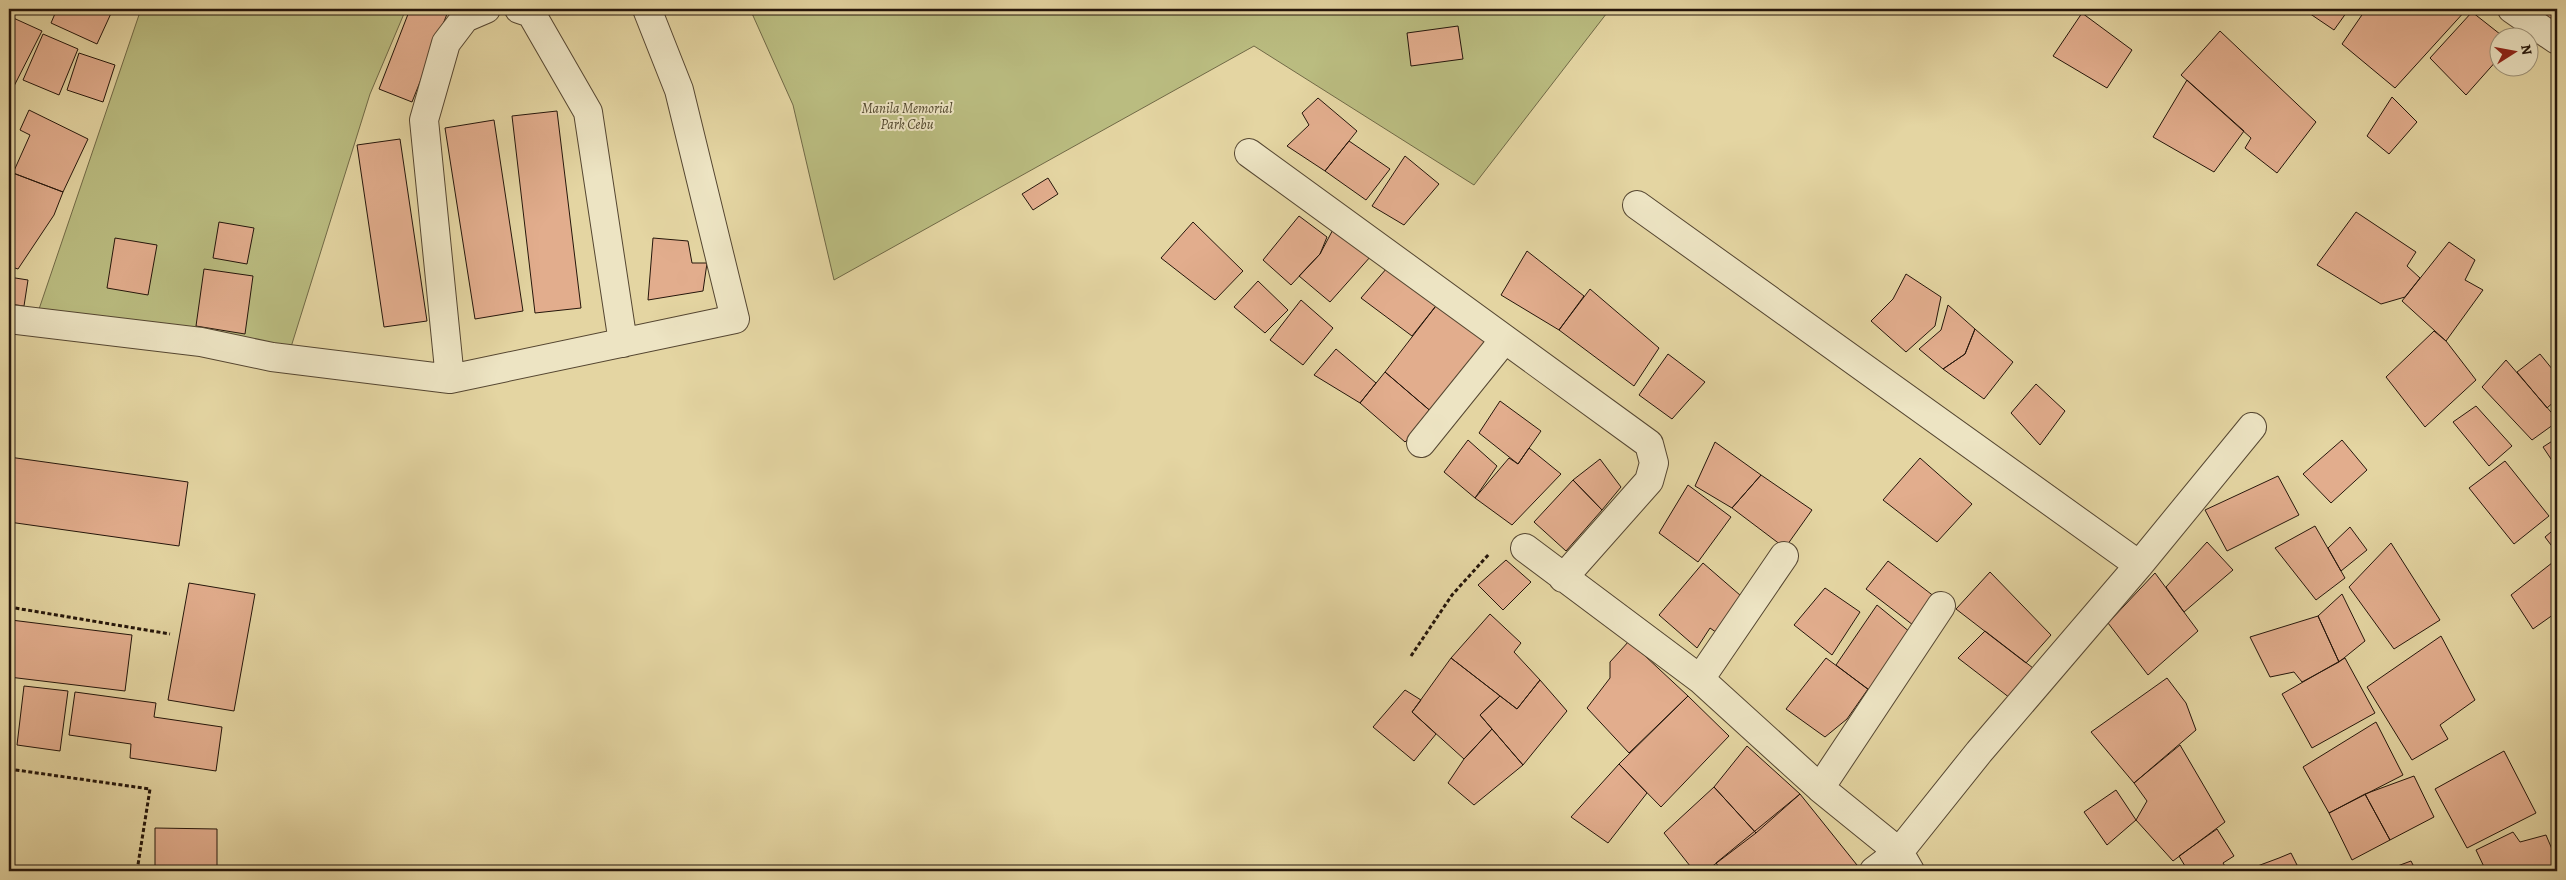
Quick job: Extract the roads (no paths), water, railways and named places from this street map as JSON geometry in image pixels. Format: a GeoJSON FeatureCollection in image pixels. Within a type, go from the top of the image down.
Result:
{"type":"FeatureCollection","features":[{"type":"Feature","properties":{"kind":"street"},"geometry":{"type":"LineString","coordinates":[[450,380],[424,120],[446,43],[465,18],[486,9]]}},
{"type":"Feature","properties":{"kind":"street"},"geometry":{"type":"LineString","coordinates":[[519,9],[531,13],[588,112],[624,343]]}},
{"type":"Feature","properties":{"kind":"street"},"geometry":{"type":"LineString","coordinates":[[9,319],[201,342],[272,357],[450,380],[735,319],[679,90],[647,9]]}},
{"type":"Feature","properties":{"kind":"street"},"geometry":{"type":"LineString","coordinates":[[2512,9],[2557,40]]}},
{"type":"Feature","properties":{"kind":"street"},"geometry":{"type":"LineString","coordinates":[[1249,153],[1649,444],[1654,463],[1649,481],[1563,578]]}},
{"type":"Feature","properties":{"kind":"street"},"geometry":{"type":"LineString","coordinates":[[1637,205],[2139,565]]}},
{"type":"Feature","properties":{"kind":"street"},"geometry":{"type":"LineString","coordinates":[[1421,443],[1504,340]]}},
{"type":"Feature","properties":{"kind":"street"},"geometry":{"type":"LineString","coordinates":[[1874,871],[1905,862],[1979,752],[2139,565],[2252,427]]}},
{"type":"Feature","properties":{"kind":"street"},"geometry":{"type":"LineString","coordinates":[[1524,548],[1700,679],[1905,862]]}},
{"type":"Feature","properties":{"kind":"street"},"geometry":{"type":"LineString","coordinates":[[1700,679],[1784,556]]}},
{"type":"Feature","properties":{"kind":"street"},"geometry":{"type":"LineString","coordinates":[[1820,788],[1941,606]]}},
{"type":"Feature","properties":{"kind":"park label","name":"Manila Memorial Park Cebu"},"geometry":{"type":"Point","coordinates":[907,116]}}]}
